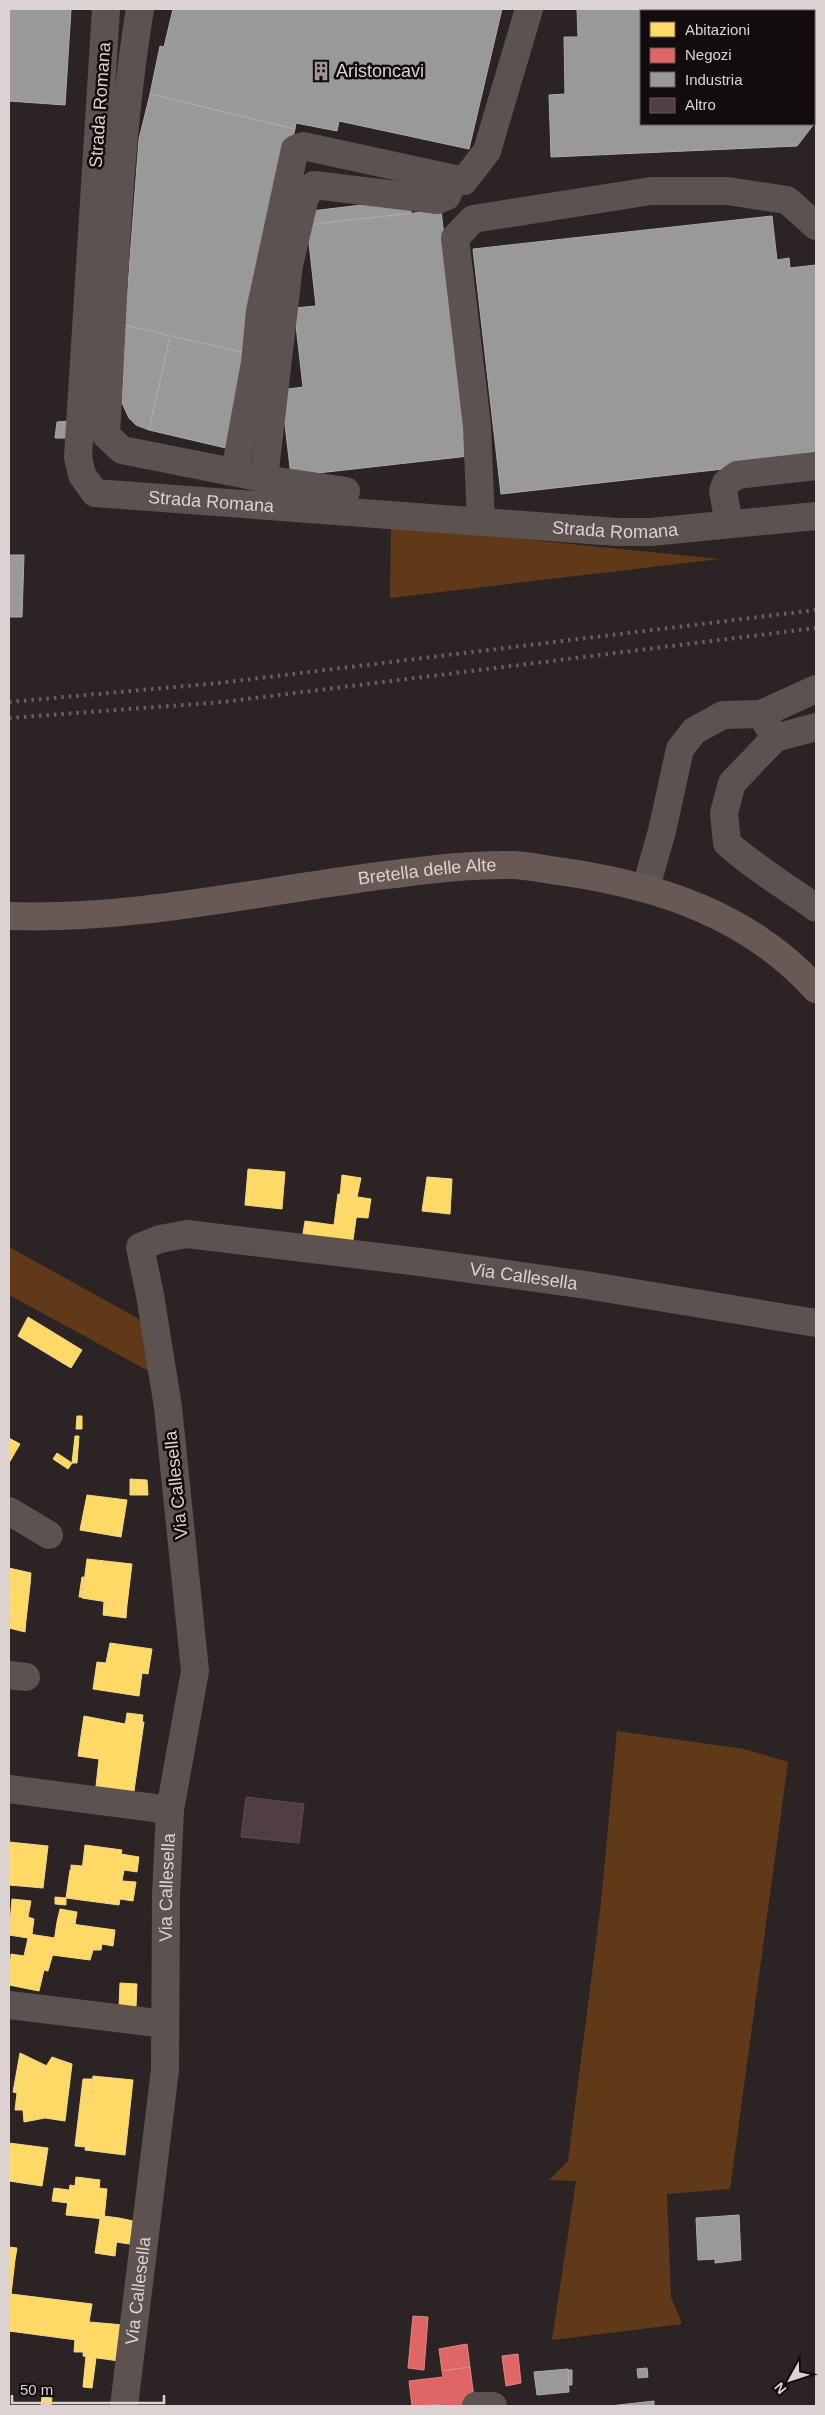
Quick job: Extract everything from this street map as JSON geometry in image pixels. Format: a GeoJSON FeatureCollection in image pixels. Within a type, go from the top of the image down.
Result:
{"type":"FeatureCollection","features":[{"type":"Feature","properties":{"kind":"main road","name":"Bretella delle Alte"},"geometry":{"type":"LineString","coordinates":[[9,916],[115,912],[216,901],[436,869],[515,865],[603,878],[646,887],[712,912],[756,937],[798,969],[816,989]]}},
{"type":"Feature","properties":{"kind":"street","name":"Strada Romana"},"geometry":{"type":"LineString","coordinates":[[106,9],[78,457],[82,475],[95,493],[617,532],[650,532],[816,516]]}},
{"type":"Feature","properties":{"kind":"street"},"geometry":{"type":"LineString","coordinates":[[140,9],[129,75],[123,148],[106,435],[122,450],[264,478],[346,491]]}},
{"type":"Feature","properties":{"kind":"street"},"geometry":{"type":"LineString","coordinates":[[264,478],[283,306],[289,265],[305,197],[314,186],[438,200],[447,196],[458,180],[487,151],[529,9]]}},
{"type":"Feature","properties":{"kind":"street"},"geometry":{"type":"LineString","coordinates":[[235,472],[255,363],[260,312],[295,149],[303,146],[458,180],[470,192],[473,219]]}},
{"type":"Feature","properties":{"kind":"street"},"geometry":{"type":"LineString","coordinates":[[481,522],[477,426],[455,238],[473,219],[651,191],[726,191],[787,200],[816,226]]}},
{"type":"Feature","properties":{"kind":"street"},"geometry":{"type":"LineString","coordinates":[[729,524],[723,491],[730,478],[737,475],[816,466]]}},
{"type":"Feature","properties":{"kind":"street"},"geometry":{"type":"LineString","coordinates":[[646,887],[662,831],[680,749],[694,731],[723,715],[761,714],[816,689]]}},
{"type":"Feature","properties":{"kind":"street"},"geometry":{"type":"LineString","coordinates":[[761,714],[775,738]]}},
{"type":"Feature","properties":{"kind":"street"},"geometry":{"type":"LineString","coordinates":[[816,727],[775,738],[732,783],[724,812],[727,843],[748,863],[794,891],[816,908]]}},
{"type":"Feature","properties":{"kind":"street","name":"Via Callesella"},"geometry":{"type":"LineString","coordinates":[[124,2406],[165,2070],[166,1895],[170,1810],[195,1671],[168,1408],[150,1295],[140,1247],[160,1239],[187,1234],[420,1262],[586,1285],[816,1323]]}},
{"type":"Feature","properties":{"kind":"street"},"geometry":{"type":"LineString","coordinates":[[9,1512],[49,1534]]}},
{"type":"Feature","properties":{"kind":"street"},"geometry":{"type":"LineString","coordinates":[[9,1789],[170,1810]]}},
{"type":"Feature","properties":{"kind":"street"},"geometry":{"type":"LineString","coordinates":[[9,2005],[164,2024]]}},
{"type":"Feature","properties":{"kind":"street"},"geometry":{"type":"LineString","coordinates":[[476,2406],[493,2406]]}},
{"type":"Feature","properties":{"kind":"shaded area"},"geometry":{"type":"Polygon","coordinates":[[[391,526],[720,559],[390,598],[391,526]]]}},
{"type":"Feature","properties":{"kind":"shaded area"},"geometry":{"type":"Polygon","coordinates":[[[9,1247],[148,1324],[156,1375],[9,1295],[9,1247]]]}},
{"type":"Feature","properties":{"kind":"shaded area"},"geometry":{"type":"Polygon","coordinates":[[[617,1731],[744,1749],[788,1762],[730,2189],[667,2194],[671,2297],[682,2324],[552,2340],[576,2181],[549,2180],[568,2161],[601,1903],[617,1731]]]}},
{"type":"Feature","properties":{"kind":"building: Abitazioni"},"geometry":{"type":"Polygon","coordinates":[[[248,1169],[285,1172],[282,1209],[245,1205],[248,1169]]]}},
{"type":"Feature","properties":{"kind":"building: Abitazioni"},"geometry":{"type":"Polygon","coordinates":[[[342,1175],[361,1178],[357,1197],[340,1195],[342,1175]]]}},
{"type":"Feature","properties":{"kind":"building: Abitazioni"},"geometry":{"type":"Polygon","coordinates":[[[427,1177],[452,1179],[450,1214],[422,1211],[427,1177]]]}},
{"type":"Feature","properties":{"kind":"building: Abitazioni"},"geometry":{"type":"Polygon","coordinates":[[[338,1194],[371,1199],[368,1218],[356,1217],[357,1212],[336,1209],[338,1194]]]}},
{"type":"Feature","properties":{"kind":"building: Abitazioni"},"geometry":{"type":"Polygon","coordinates":[[[336,1209],[357,1212],[352,1247],[302,1240],[305,1221],[334,1225],[336,1209]]]}},
{"type":"Feature","properties":{"kind":"building: Abitazioni"},"geometry":{"type":"Polygon","coordinates":[[[28,1317],[82,1350],[71,1368],[18,1336],[28,1317]]]}},
{"type":"Feature","properties":{"kind":"building: Abitazioni"},"geometry":{"type":"Polygon","coordinates":[[[77,1416],[82,1416],[82,1429],[76,1429],[77,1416]]]}},
{"type":"Feature","properties":{"kind":"building: Abitazioni"},"geometry":{"type":"Polygon","coordinates":[[[75,1436],[79,1436],[77,1463],[72,1463],[75,1436]]]}},
{"type":"Feature","properties":{"kind":"building: Abitazioni"},"geometry":{"type":"Polygon","coordinates":[[[9,1438],[20,1444],[9,1463],[9,1438]]]}},
{"type":"Feature","properties":{"kind":"building: Abitazioni"},"geometry":{"type":"Polygon","coordinates":[[[57,1453],[72,1463],[68,1469],[53,1459],[57,1453]]]}},
{"type":"Feature","properties":{"kind":"building: Abitazioni"},"geometry":{"type":"Polygon","coordinates":[[[130,1479],[147,1480],[148,1495],[130,1495],[130,1479]]]}},
{"type":"Feature","properties":{"kind":"building: Abitazioni"},"geometry":{"type":"Polygon","coordinates":[[[87,1495],[127,1500],[121,1537],[80,1530],[87,1495]]]}},
{"type":"Feature","properties":{"kind":"building: Abitazioni"},"geometry":{"type":"Polygon","coordinates":[[[87,1559],[132,1564],[127,1605],[82,1598],[87,1559]]]}},
{"type":"Feature","properties":{"kind":"building: Abitazioni"},"geometry":{"type":"Polygon","coordinates":[[[9,1568],[31,1573],[30,1585],[9,1582],[9,1568]]]}},
{"type":"Feature","properties":{"kind":"building: Abitazioni"},"geometry":{"type":"Polygon","coordinates":[[[82,1577],[84,1577],[82,1597],[79,1597],[82,1577]]]}},
{"type":"Feature","properties":{"kind":"building: Abitazioni"},"geometry":{"type":"Polygon","coordinates":[[[9,1582],[30,1585],[26,1620],[11,1618],[9,1624],[9,1582]]]}},
{"type":"Feature","properties":{"kind":"building: Abitazioni"},"geometry":{"type":"Polygon","coordinates":[[[104,1602],[127,1605],[126,1618],[103,1615],[104,1602]]]}},
{"type":"Feature","properties":{"kind":"building: Abitazioni"},"geometry":{"type":"Polygon","coordinates":[[[11,1618],[26,1620],[25,1632],[9,1628],[11,1618]]]}},
{"type":"Feature","properties":{"kind":"building: Abitazioni"},"geometry":{"type":"Polygon","coordinates":[[[110,1643],[152,1649],[148,1674],[142,1673],[139,1696],[93,1689],[97,1662],[106,1663],[110,1643]]]}},
{"type":"Feature","properties":{"kind":"building: Abitazioni"},"geometry":{"type":"Polygon","coordinates":[[[127,1713],[143,1715],[142,1722],[126,1720],[127,1713]]]}},
{"type":"Feature","properties":{"kind":"building: Abitazioni"},"geometry":{"type":"Polygon","coordinates":[[[84,1716],[125,1724],[126,1720],[144,1722],[134,1791],[96,1786],[99,1759],[78,1756],[84,1716]]]}},
{"type":"Feature","properties":{"kind":"building: Abitazioni"},"geometry":{"type":"Polygon","coordinates":[[[9,1842],[48,1846],[43,1888],[9,1885],[9,1842]]]}},
{"type":"Feature","properties":{"kind":"building: Abitazioni"},"geometry":{"type":"Polygon","coordinates":[[[85,1845],[122,1850],[121,1854],[139,1857],[137,1872],[124,1870],[122,1881],[136,1882],[133,1901],[120,1899],[119,1905],[66,1898],[70,1870],[82,1871],[85,1845]]]}},
{"type":"Feature","properties":{"kind":"building: Abitazioni"},"geometry":{"type":"Polygon","coordinates":[[[71,1865],[82,1866],[82,1871],[71,1870],[71,1865]]]}},
{"type":"Feature","properties":{"kind":"building: Abitazioni"},"geometry":{"type":"Polygon","coordinates":[[[55,1897],[66,1898],[66,1905],[55,1904],[55,1897]]]}},
{"type":"Feature","properties":{"kind":"building: Abitazioni"},"geometry":{"type":"Polygon","coordinates":[[[12,1899],[31,1901],[28,1917],[34,1919],[32,1934],[29,1934],[28,1938],[9,1935],[12,1899]]]}},
{"type":"Feature","properties":{"kind":"building: Abitazioni"},"geometry":{"type":"Polygon","coordinates":[[[60,1909],[77,1912],[75,1924],[57,1922],[60,1909]]]}},
{"type":"Feature","properties":{"kind":"building: Abitazioni"},"geometry":{"type":"Polygon","coordinates":[[[57,1922],[115,1930],[113,1946],[102,1944],[101,1950],[93,1950],[90,1960],[52,1955],[57,1922]]]}},
{"type":"Feature","properties":{"kind":"building: Abitazioni"},"geometry":{"type":"Polygon","coordinates":[[[29,1934],[55,1938],[48,1971],[44,1970],[39,1991],[9,1985],[11,1954],[24,1956],[29,1934]]]}},
{"type":"Feature","properties":{"kind":"building: Abitazioni"},"geometry":{"type":"Polygon","coordinates":[[[120,1983],[137,1984],[136,2007],[119,2006],[120,1983]]]}},
{"type":"Feature","properties":{"kind":"building: Abitazioni"},"geometry":{"type":"Polygon","coordinates":[[[20,2053],[47,2066],[43,2071],[29,2066],[23,2110],[15,2110],[17,2093],[13,2092],[20,2053]]]}},
{"type":"Feature","properties":{"kind":"building: Abitazioni"},"geometry":{"type":"Polygon","coordinates":[[[52,2057],[72,2064],[65,2121],[45,2118],[24,2122],[23,2110],[29,2066],[43,2071],[52,2057]]]}},
{"type":"Feature","properties":{"kind":"building: Abitazioni"},"geometry":{"type":"Polygon","coordinates":[[[93,2076],[133,2080],[125,2155],[85,2150],[93,2076]]]}},
{"type":"Feature","properties":{"kind":"building: Abitazioni"},"geometry":{"type":"Polygon","coordinates":[[[83,2079],[92,2079],[86,2147],[75,2146],[83,2079]]]}},
{"type":"Feature","properties":{"kind":"building: Abitazioni"},"geometry":{"type":"Polygon","coordinates":[[[9,2143],[48,2148],[42,2186],[9,2181],[9,2143]]]}},
{"type":"Feature","properties":{"kind":"building: Abitazioni"},"geometry":{"type":"Polygon","coordinates":[[[76,2177],[100,2180],[99,2188],[107,2189],[104,2219],[66,2215],[70,2185],[75,2186],[76,2177]]]}},
{"type":"Feature","properties":{"kind":"building: Abitazioni"},"geometry":{"type":"Polygon","coordinates":[[[54,2188],[69,2190],[68,2203],[52,2201],[54,2188]]]}},
{"type":"Feature","properties":{"kind":"building: Abitazioni"},"geometry":{"type":"Polygon","coordinates":[[[104,2216],[119,2218],[115,2256],[95,2253],[100,2219],[104,2219],[104,2216]]]}},
{"type":"Feature","properties":{"kind":"building: Abitazioni"},"geometry":{"type":"Polygon","coordinates":[[[119,2218],[138,2222],[136,2245],[116,2242],[119,2218]]]}},
{"type":"Feature","properties":{"kind":"building: Abitazioni"},"geometry":{"type":"Polygon","coordinates":[[[9,2247],[17,2248],[15,2260],[9,2259],[9,2247]]]}},
{"type":"Feature","properties":{"kind":"building: Abitazioni"},"geometry":{"type":"Polygon","coordinates":[[[9,2259],[15,2260],[9,2312],[9,2259]]]}},
{"type":"Feature","properties":{"kind":"building: Abitazioni"},"geometry":{"type":"Polygon","coordinates":[[[11,2294],[92,2304],[89,2322],[124,2325],[119,2361],[83,2356],[84,2341],[9,2331],[11,2294]]]}},
{"type":"Feature","properties":{"kind":"building: Abitazioni"},"geometry":{"type":"Polygon","coordinates":[[[75,2339],[84,2341],[83,2352],[74,2352],[75,2339]]]}},
{"type":"Feature","properties":{"kind":"building: Abitazioni"},"geometry":{"type":"Polygon","coordinates":[[[86,2356],[96,2358],[92,2388],[83,2387],[86,2356]]]}},
{"type":"Feature","properties":{"kind":"building: Abitazioni"},"geometry":{"type":"Polygon","coordinates":[[[42,2397],[52,2398],[51,2406],[41,2406],[42,2397]]]}},
{"type":"Feature","properties":{"kind":"building: Negozi"},"geometry":{"type":"Polygon","coordinates":[[[413,2316],[428,2317],[424,2370],[408,2368],[413,2316]]]}},
{"type":"Feature","properties":{"kind":"building: Negozi"},"geometry":{"type":"Polygon","coordinates":[[[467,2344],[470,2367],[442,2371],[439,2349],[467,2344]]]}},
{"type":"Feature","properties":{"kind":"building: Negozi"},"geometry":{"type":"Polygon","coordinates":[[[518,2354],[521,2383],[506,2386],[502,2356],[518,2354]]]}},
{"type":"Feature","properties":{"kind":"building: Negozi"},"geometry":{"type":"Polygon","coordinates":[[[470,2367],[475,2406],[445,2406],[444,2404],[412,2406],[409,2381],[443,2377],[442,2371],[470,2367]]]}},
{"type":"Feature","properties":{"kind":"building: Industria"},"geometry":{"type":"Polygon","coordinates":[[[9,9],[71,9],[65,105],[9,101],[9,9]]]}},
{"type":"Feature","properties":{"kind":"building: Industria","name":"Aristoncavi"},"geometry":{"type":"Polygon","coordinates":[[[173,9],[502,9],[469,149],[339,121],[337,131],[296,123],[295,129],[150,94],[160,46],[164,47],[173,9]]]}},
{"type":"Feature","properties":{"kind":"building: Industria"},"geometry":{"type":"Polygon","coordinates":[[[577,9],[732,9],[640,10],[640,125],[813,125],[797,146],[551,157],[549,95],[565,94],[564,37],[578,37],[577,9]]]}},
{"type":"Feature","properties":{"kind":"building: Industria"},"geometry":{"type":"Polygon","coordinates":[[[816,9],[816,68],[815,10],[732,10],[816,9]]]}},
{"type":"Feature","properties":{"kind":"building: Industria"},"geometry":{"type":"Polygon","coordinates":[[[815,68],[816,68],[815,122],[815,68]]]}},
{"type":"Feature","properties":{"kind":"building: Industria"},"geometry":{"type":"Polygon","coordinates":[[[150,94],[295,129],[242,352],[125,325],[139,139],[150,94]]]}},
{"type":"Feature","properties":{"kind":"building: Industria"},"geometry":{"type":"Polygon","coordinates":[[[411,199],[411,213],[314,224],[312,211],[411,199]]]}},
{"type":"Feature","properties":{"kind":"building: Industria"},"geometry":{"type":"Polygon","coordinates":[[[441,210],[469,456],[291,476],[281,390],[303,387],[294,308],[316,306],[307,225],[441,210]]]}},
{"type":"Feature","properties":{"kind":"building: Industria"},"geometry":{"type":"Polygon","coordinates":[[[772,216],[777,260],[789,258],[790,268],[816,265],[816,451],[811,452],[812,459],[501,494],[473,249],[772,216]]]}},
{"type":"Feature","properties":{"kind":"building: Industria"},"geometry":{"type":"Polygon","coordinates":[[[125,325],[170,336],[149,430],[136,425],[129,418],[122,403],[125,325]]]}},
{"type":"Feature","properties":{"kind":"building: Industria"},"geometry":{"type":"Polygon","coordinates":[[[170,336],[254,355],[230,449],[149,430],[170,336]]]}},
{"type":"Feature","properties":{"kind":"building: Industria"},"geometry":{"type":"Polygon","coordinates":[[[70,421],[68,438],[55,438],[57,422],[70,421]]]}},
{"type":"Feature","properties":{"kind":"building: Industria"},"geometry":{"type":"Polygon","coordinates":[[[9,555],[24,555],[22,617],[9,617],[9,555]]]}},
{"type":"Feature","properties":{"kind":"building: Industria"},"geometry":{"type":"Polygon","coordinates":[[[739,2215],[741,2260],[715,2263],[715,2259],[698,2260],[696,2218],[739,2215]]]}},
{"type":"Feature","properties":{"kind":"building: Industria"},"geometry":{"type":"Polygon","coordinates":[[[647,2368],[648,2377],[638,2378],[637,2369],[647,2368]]]}},
{"type":"Feature","properties":{"kind":"building: Industria"},"geometry":{"type":"Polygon","coordinates":[[[568,2369],[569,2392],[537,2395],[534,2372],[568,2369]]]}},
{"type":"Feature","properties":{"kind":"building: Industria"},"geometry":{"type":"Polygon","coordinates":[[[568,2370],[572,2370],[572,2385],[569,2385],[568,2370]]]}},
{"type":"Feature","properties":{"kind":"building: Industria"},"geometry":{"type":"Polygon","coordinates":[[[654,2401],[654,2406],[610,2406],[654,2401]]]}},
{"type":"Feature","properties":{"kind":"building: Altro"},"geometry":{"type":"Polygon","coordinates":[[[246,1797],[304,1804],[299,1843],[241,1837],[246,1797]]]}},
{"type":"Feature","properties":{"kind":"railway"},"geometry":{"type":"LineString","coordinates":[[9,702],[219,683],[816,610]]}},
{"type":"Feature","properties":{"kind":"railway"},"geometry":{"type":"LineString","coordinates":[[9,718],[223,702],[816,628]]}},
{"type":"Feature","properties":{"kind":"place","name":"Aristoncavi"},"geometry":{"type":"Point","coordinates":[321,71]}}]}
